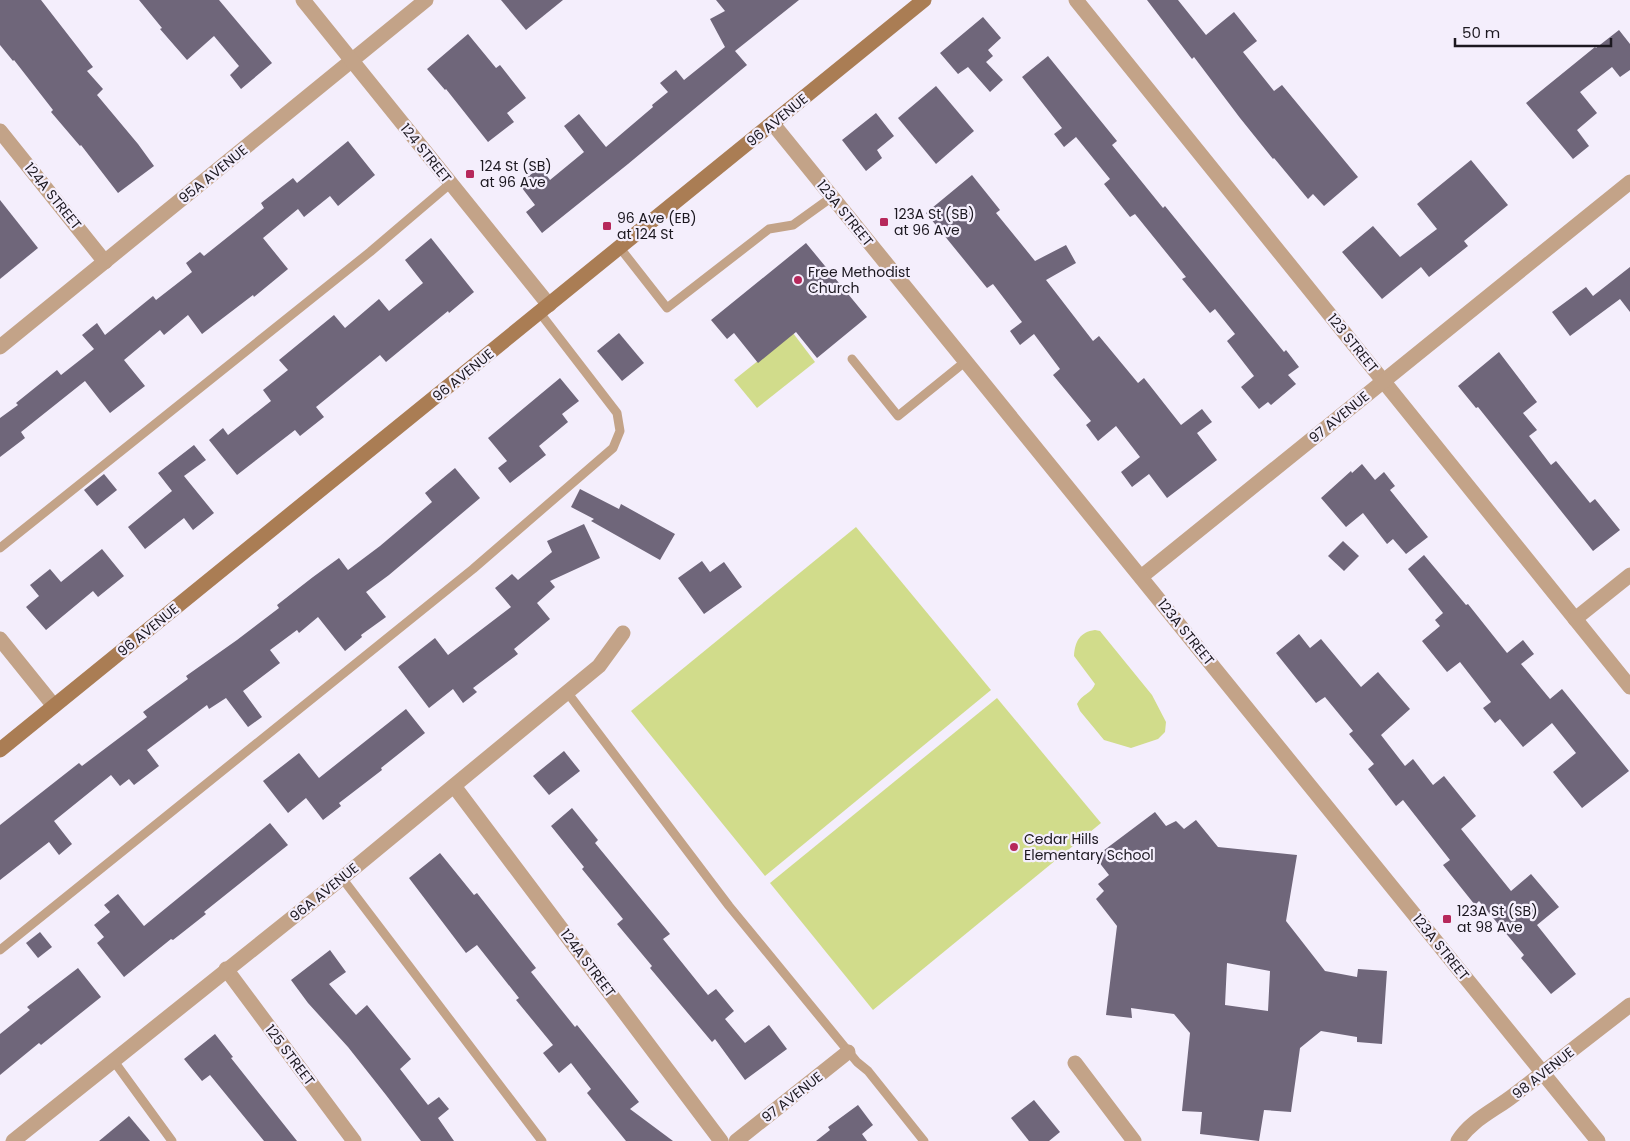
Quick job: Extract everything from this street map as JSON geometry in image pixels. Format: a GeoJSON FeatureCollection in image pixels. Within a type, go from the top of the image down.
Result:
{"type":"FeatureCollection","features":[{"type":"Feature","properties":{"kind":"main road","name":"96 AVENUE"},"geometry":{"type":"LineString","coordinates":[[0,750],[924,0]]}},
{"type":"Feature","properties":{"kind":"street","name":"124 STREET"},"geometry":{"type":"LineString","coordinates":[[303,0],[451,183],[544,309]]}},
{"type":"Feature","properties":{"kind":"street","name":"95A AVENUE"},"geometry":{"type":"LineString","coordinates":[[0,347],[426,0]]}},
{"type":"Feature","properties":{"kind":"street","name":"123 STREET"},"geometry":{"type":"LineString","coordinates":[[1076,0],[1630,686]]}},
{"type":"Feature","properties":{"kind":"street","name":"123A STREET"},"geometry":{"type":"LineString","coordinates":[[773,124],[1598,1141]]}},
{"type":"Feature","properties":{"kind":"street","name":"124A STREET"},"geometry":{"type":"LineString","coordinates":[[0,131],[105,262]]}},
{"type":"Feature","properties":{"kind":"street","name":"97 AVENUE"},"geometry":{"type":"LineString","coordinates":[[1141,577],[1630,182]]}},
{"type":"Feature","properties":{"kind":"street"},"geometry":{"type":"LineString","coordinates":[[1575,619],[1630,575]]}},
{"type":"Feature","properties":{"kind":"street","name":"96A AVENUE"},"geometry":{"type":"LineString","coordinates":[[14,1141],[342,878],[600,666],[623,633]]}},
{"type":"Feature","properties":{"kind":"street"},"geometry":{"type":"LineString","coordinates":[[0,639],[54,706]]}},
{"type":"Feature","properties":{"kind":"street","name":"124A STREET"},"geometry":{"type":"LineString","coordinates":[[454,786],[721,1141]]}},
{"type":"Feature","properties":{"kind":"street","name":"125 STREET"},"geometry":{"type":"LineString","coordinates":[[226,970],[354,1141]]}},
{"type":"Feature","properties":{"kind":"street","name":"98 AVENUE"},"geometry":{"type":"LineString","coordinates":[[1458,1141],[1463,1133],[1488,1112],[1544,1073],[1630,1005]]}},
{"type":"Feature","properties":{"kind":"street","name":"97 AVENUE"},"geometry":{"type":"LineString","coordinates":[[736,1141],[848,1052]]}},
{"type":"Feature","properties":{"kind":"street"},"geometry":{"type":"LineString","coordinates":[[1074,1063],[1134,1141]]}},
{"type":"Feature","properties":{"kind":"lane"},"geometry":{"type":"LineString","coordinates":[[0,548],[370,252],[451,183]]}},
{"type":"Feature","properties":{"kind":"lane"},"geometry":{"type":"LineString","coordinates":[[620,248],[667,308],[769,229],[793,225],[832,197]]}},
{"type":"Feature","properties":{"kind":"lane"},"geometry":{"type":"LineString","coordinates":[[0,950],[473,569],[613,448],[620,431],[617,413],[544,309]]}},
{"type":"Feature","properties":{"kind":"lane"},"geometry":{"type":"LineString","coordinates":[[852,358],[898,416],[966,361]]}},
{"type":"Feature","properties":{"kind":"lane"},"geometry":{"type":"LineString","coordinates":[[567,692],[728,906],[848,1052],[868,1071],[924,1141]]}},
{"type":"Feature","properties":{"kind":"lane"},"geometry":{"type":"LineString","coordinates":[[342,878],[542,1141]]}},
{"type":"Feature","properties":{"kind":"lane"},"geometry":{"type":"LineString","coordinates":[[113,1060],[172,1141]]}},
{"type":"Feature","properties":{"kind":"green space"},"geometry":{"type":"Polygon","coordinates":[[[793,333],[815,362],[757,408],[734,380],[793,333]]]}},
{"type":"Feature","properties":{"kind":"green space"},"geometry":{"type":"Polygon","coordinates":[[[856,527],[991,690],[765,876],[631,711],[856,527]]]}},
{"type":"Feature","properties":{"kind":"green space"},"geometry":{"type":"Polygon","coordinates":[[[1095,630],[1100,631],[1152,695],[1166,722],[1165,732],[1158,739],[1131,748],[1104,740],[1080,711],[1077,704],[1095,684],[1074,656],[1079,638],[1095,630]]]}},
{"type":"Feature","properties":{"kind":"green space"},"geometry":{"type":"Polygon","coordinates":[[[997,698],[1101,823],[873,1010],[770,883],[997,698]]]}},
{"type":"Feature","properties":{"kind":"building"},"geometry":{"type":"Polygon","coordinates":[[[0,0],[41,0],[93,67],[87,71],[103,89],[97,95],[154,166],[118,193],[81,145],[51,112],[53,110],[0,45],[0,0]]]}},
{"type":"Feature","properties":{"kind":"building"},"geometry":{"type":"Polygon","coordinates":[[[139,0],[219,0],[272,63],[241,89],[230,75],[239,66],[214,36],[187,60],[160,29],[162,28],[139,0]]]}},
{"type":"Feature","properties":{"kind":"building"},"geometry":{"type":"Polygon","coordinates":[[[501,0],[563,0],[526,30],[501,0]]]}},
{"type":"Feature","properties":{"kind":"building"},"geometry":{"type":"Polygon","coordinates":[[[716,0],[799,0],[735,51],[747,65],[542,233],[526,212],[535,205],[519,184],[540,167],[550,180],[584,152],[564,126],[579,114],[606,147],[668,92],[660,83],[676,70],[684,80],[725,47],[710,19],[725,11],[716,0]]]}},
{"type":"Feature","properties":{"kind":"building"},"geometry":{"type":"Polygon","coordinates":[[[1147,0],[1178,0],[1206,35],[1234,12],[1257,41],[1243,52],[1274,91],[1282,85],[1358,177],[1324,206],[1313,194],[1308,199],[1240,118],[1194,57],[1192,59],[1147,0]]]}},
{"type":"Feature","properties":{"kind":"building"},"geometry":{"type":"Polygon","coordinates":[[[983,17],[1001,38],[988,50],[993,56],[986,62],[1003,80],[990,92],[968,67],[958,74],[940,53],[983,17]]]}},
{"type":"Feature","properties":{"kind":"building"},"geometry":{"type":"Polygon","coordinates":[[[1619,30],[1630,44],[1630,70],[1620,77],[1612,67],[1580,92],[1597,113],[1577,130],[1589,146],[1573,159],[1526,103],[1619,30]]]}},
{"type":"Feature","properties":{"kind":"building"},"geometry":{"type":"Polygon","coordinates":[[[468,34],[496,68],[500,65],[526,98],[507,113],[514,122],[488,142],[446,89],[427,69],[468,34]]]}},
{"type":"Feature","properties":{"kind":"building"},"geometry":{"type":"Polygon","coordinates":[[[1048,56],[1117,141],[1112,145],[1163,208],[1165,206],[1284,352],[1286,350],[1299,367],[1288,375],[1296,384],[1271,405],[1268,402],[1259,409],[1241,387],[1254,376],[1227,341],[1235,334],[1215,309],[1210,313],[1182,279],[1186,277],[1135,214],[1130,217],[1104,184],[1110,179],[1076,137],[1064,147],[1054,134],[1062,128],[1022,77],[1048,56]]]}},
{"type":"Feature","properties":{"kind":"building"},"geometry":{"type":"Polygon","coordinates":[[[936,86],[974,131],[936,164],[898,118],[936,86]]]}},
{"type":"Feature","properties":{"kind":"building"},"geometry":{"type":"Polygon","coordinates":[[[876,113],[894,136],[877,150],[882,158],[866,171],[842,140],[876,113]]]}},
{"type":"Feature","properties":{"kind":"building"},"geometry":{"type":"Polygon","coordinates":[[[348,141],[375,175],[338,206],[330,196],[304,217],[298,209],[263,238],[288,269],[254,297],[253,295],[202,334],[188,315],[164,335],[160,330],[124,360],[145,386],[110,413],[85,381],[21,432],[25,438],[0,457],[0,418],[18,405],[16,403],[57,370],[61,375],[94,349],[82,335],[97,323],[105,335],[153,296],[156,300],[192,272],[186,263],[200,252],[204,256],[264,208],[261,203],[293,178],[297,183],[348,141]]]}},
{"type":"Feature","properties":{"kind":"building"},"geometry":{"type":"Polygon","coordinates":[[[1471,160],[1508,205],[1464,241],[1468,246],[1429,277],[1421,267],[1382,299],[1342,252],[1373,226],[1400,257],[1437,229],[1417,204],[1471,160]]]}},
{"type":"Feature","properties":{"kind":"building"},"geometry":{"type":"Polygon","coordinates":[[[972,175],[1000,210],[996,213],[1035,261],[1066,245],[1076,263],[1046,280],[1093,341],[1099,336],[1138,383],[1144,378],[1181,425],[1202,409],[1212,422],[1197,433],[1217,460],[1167,498],[1149,474],[1132,487],[1121,472],[1140,457],[1116,426],[1098,441],[1086,425],[1091,421],[1053,375],[1060,369],[1034,334],[1020,345],[1010,331],[1022,322],[993,284],[987,288],[926,213],[972,175]]]}},
{"type":"Feature","properties":{"kind":"building"},"geometry":{"type":"Polygon","coordinates":[[[0,200],[38,248],[0,279],[0,200]]]}},
{"type":"Feature","properties":{"kind":"building"},"geometry":{"type":"Polygon","coordinates":[[[431,238],[474,292],[386,362],[380,355],[316,407],[324,417],[300,436],[295,430],[237,475],[209,440],[223,428],[228,435],[271,401],[263,390],[288,370],[279,360],[334,315],[345,328],[379,299],[389,311],[423,283],[405,260],[431,238]]]}},
{"type":"Feature","properties":{"kind":"building","name":"Free Methodist Church"},"geometry":{"type":"Polygon","coordinates":[[[806,243],[867,317],[817,358],[796,332],[758,363],[734,333],[727,339],[711,320],[806,243]]]}},
{"type":"Feature","properties":{"kind":"building"},"geometry":{"type":"Polygon","coordinates":[[[1630,267],[1630,312],[1620,299],[1570,336],[1552,312],[1586,287],[1593,296],[1630,267]]]}},
{"type":"Feature","properties":{"kind":"building"},"geometry":{"type":"Polygon","coordinates":[[[619,333],[644,363],[622,381],[597,351],[619,333]]]}},
{"type":"Feature","properties":{"kind":"building"},"geometry":{"type":"Polygon","coordinates":[[[1499,352],[1537,402],[1523,413],[1537,430],[1529,436],[1551,465],[1556,461],[1590,503],[1595,499],[1620,530],[1593,551],[1478,407],[1476,408],[1458,386],[1499,352]]]}},
{"type":"Feature","properties":{"kind":"building"},"geometry":{"type":"Polygon","coordinates":[[[560,378],[579,401],[562,414],[568,422],[539,446],[546,455],[510,483],[498,468],[507,461],[488,438],[560,378]]]}},
{"type":"Feature","properties":{"kind":"building"},"geometry":{"type":"Polygon","coordinates":[[[194,445],[206,460],[184,476],[214,513],[193,530],[184,518],[145,549],[128,527],[172,491],[158,473],[194,445]]]}},
{"type":"Feature","properties":{"kind":"building"},"geometry":{"type":"Polygon","coordinates":[[[1362,464],[1375,480],[1384,472],[1395,486],[1390,490],[1428,537],[1406,554],[1393,539],[1387,544],[1363,513],[1346,527],[1321,498],[1351,471],[1352,473],[1362,464]]]}},
{"type":"Feature","properties":{"kind":"building"},"geometry":{"type":"Polygon","coordinates":[[[455,468],[480,498],[389,575],[366,592],[386,617],[361,635],[362,637],[345,651],[318,617],[299,633],[297,630],[270,650],[280,663],[243,691],[262,717],[248,727],[226,698],[209,709],[207,705],[147,750],[159,766],[134,785],[129,779],[120,786],[111,775],[54,821],[72,844],[59,855],[49,842],[0,880],[0,825],[79,763],[82,766],[147,717],[143,712],[188,679],[186,676],[279,608],[277,605],[313,577],[339,558],[348,570],[380,546],[432,502],[425,493],[455,468]]]}},
{"type":"Feature","properties":{"kind":"building"},"geometry":{"type":"Polygon","coordinates":[[[104,474],[117,490],[97,506],[84,490],[104,474]]]}},
{"type":"Feature","properties":{"kind":"building"},"geometry":{"type":"Polygon","coordinates":[[[580,489],[619,509],[621,504],[675,534],[660,560],[591,521],[594,519],[571,507],[580,489]]]}},
{"type":"Feature","properties":{"kind":"building"},"geometry":{"type":"Polygon","coordinates":[[[584,524],[600,558],[550,581],[555,587],[537,603],[550,619],[514,649],[518,654],[473,688],[477,692],[463,703],[453,689],[429,708],[398,667],[435,638],[448,655],[511,607],[495,588],[512,574],[518,580],[552,552],[547,541],[584,524]]]}},
{"type":"Feature","properties":{"kind":"building"},"geometry":{"type":"Polygon","coordinates":[[[1343,541],[1359,556],[1344,571],[1328,556],[1343,541]]]}},
{"type":"Feature","properties":{"kind":"building"},"geometry":{"type":"Polygon","coordinates":[[[102,549],[124,576],[98,597],[93,591],[46,630],[26,607],[39,596],[30,585],[50,569],[61,582],[102,549]]]}},
{"type":"Feature","properties":{"kind":"building"},"geometry":{"type":"Polygon","coordinates":[[[1424,555],[1466,605],[1468,604],[1507,653],[1523,640],[1534,654],[1521,664],[1550,699],[1562,689],[1629,771],[1582,808],[1553,772],[1576,753],[1552,723],[1523,747],[1500,719],[1495,723],[1483,708],[1491,702],[1460,662],[1447,672],[1422,641],[1440,626],[1435,620],[1443,613],[1408,569],[1424,555]]]}},
{"type":"Feature","properties":{"kind":"building"},"geometry":{"type":"Polygon","coordinates":[[[702,561],[710,572],[724,562],[742,587],[704,614],[678,578],[702,561]]]}},
{"type":"Feature","properties":{"kind":"building"},"geometry":{"type":"Polygon","coordinates":[[[1299,634],[1310,648],[1321,639],[1361,687],[1378,672],[1410,709],[1381,735],[1405,766],[1413,759],[1433,785],[1444,776],[1476,816],[1461,829],[1511,891],[1531,874],[1559,907],[1537,925],[1576,974],[1551,994],[1521,958],[1524,955],[1479,901],[1475,905],[1443,865],[1450,860],[1403,800],[1396,806],[1368,769],[1374,764],[1349,734],[1353,731],[1325,697],[1316,703],[1276,653],[1299,634]]]}},
{"type":"Feature","properties":{"kind":"building"},"geometry":{"type":"Polygon","coordinates":[[[406,709],[425,733],[381,768],[382,770],[339,803],[341,806],[323,820],[306,798],[288,813],[263,781],[299,753],[319,778],[406,709]]]}},
{"type":"Feature","properties":{"kind":"building"},"geometry":{"type":"Polygon","coordinates":[[[564,751],[580,771],[549,795],[533,776],[564,751]]]}},
{"type":"Feature","properties":{"kind":"building"},"geometry":{"type":"Polygon","coordinates":[[[572,808],[598,840],[595,843],[670,934],[663,939],[708,995],[716,989],[734,1011],[725,1019],[745,1043],[769,1025],[787,1049],[745,1080],[715,1039],[712,1042],[650,968],[652,966],[617,924],[623,919],[582,869],[584,867],[551,826],[572,808]]]}},
{"type":"Feature","properties":{"kind":"building"},"geometry":{"type":"Polygon","coordinates":[[[1155,812],[1166,826],[1176,821],[1184,829],[1196,820],[1218,847],[1297,855],[1286,921],[1325,971],[1357,977],[1358,969],[1387,971],[1382,1044],[1357,1042],[1357,1037],[1321,1031],[1300,1048],[1291,1112],[1264,1110],[1259,1141],[1200,1134],[1202,1112],[1182,1111],[1190,1033],[1174,1014],[1131,1008],[1132,1018],[1106,1015],[1117,926],[1096,899],[1104,891],[1098,884],[1109,875],[1095,857],[1155,812]],[[1227,963],[1225,1005],[1268,1011],[1270,971],[1227,963]]]}},
{"type":"Feature","properties":{"kind":"building"},"geometry":{"type":"Polygon","coordinates":[[[270,823],[288,845],[204,912],[206,914],[124,977],[97,943],[104,937],[94,925],[110,912],[104,905],[118,894],[144,926],[270,823]]]}},
{"type":"Feature","properties":{"kind":"building"},"geometry":{"type":"Polygon","coordinates":[[[440,853],[474,895],[477,893],[536,968],[531,972],[575,1027],[577,1025],[639,1102],[630,1109],[673,1141],[626,1141],[587,1093],[591,1089],[571,1063],[559,1073],[543,1053],[553,1045],[516,1000],[519,998],[477,945],[466,953],[409,878],[440,853]]]}},
{"type":"Feature","properties":{"kind":"building"},"geometry":{"type":"Polygon","coordinates":[[[40,932],[52,947],[38,958],[26,943],[40,932]]]}},
{"type":"Feature","properties":{"kind":"building"},"geometry":{"type":"Polygon","coordinates":[[[330,950],[346,972],[329,984],[356,1015],[367,1005],[411,1059],[400,1069],[428,1105],[439,1097],[449,1109],[438,1118],[454,1141],[421,1141],[348,1047],[308,1003],[291,980],[330,950]]]}},
{"type":"Feature","properties":{"kind":"building"},"geometry":{"type":"Polygon","coordinates":[[[78,968],[101,997],[0,1075],[0,1034],[30,1010],[27,1007],[78,968]]]}},
{"type":"Feature","properties":{"kind":"building"},"geometry":{"type":"Polygon","coordinates":[[[215,1034],[233,1057],[231,1058],[297,1141],[264,1141],[210,1075],[202,1081],[184,1059],[215,1034]]]}},
{"type":"Feature","properties":{"kind":"building"},"geometry":{"type":"Polygon","coordinates":[[[1034,1100],[1060,1132],[1049,1141],[1029,1141],[1011,1118],[1034,1100]]]}},
{"type":"Feature","properties":{"kind":"building"},"geometry":{"type":"Polygon","coordinates":[[[858,1105],[873,1125],[862,1134],[867,1141],[816,1141],[830,1130],[828,1127],[858,1105]]]}},
{"type":"Feature","properties":{"kind":"building"},"geometry":{"type":"Polygon","coordinates":[[[129,1116],[150,1141],[99,1141],[129,1116]]]}},
{"type":"Feature","properties":{"kind":"place","name":"124 St (SB) at 96 Ave"},"geometry":{"type":"Point","coordinates":[470,174]}},
{"type":"Feature","properties":{"kind":"place","name":"123A St (SB) at 96 Ave"},"geometry":{"type":"Point","coordinates":[884,222]}},
{"type":"Feature","properties":{"kind":"place","name":"96 Ave (EB) at 124 St"},"geometry":{"type":"Point","coordinates":[607,226]}},
{"type":"Feature","properties":{"kind":"place","name":"Free Methodist Church"},"geometry":{"type":"Point","coordinates":[798,280]}},
{"type":"Feature","properties":{"kind":"place","name":"Cedar Hills Elementary School"},"geometry":{"type":"Point","coordinates":[1014,847]}},
{"type":"Feature","properties":{"kind":"place","name":"123A St (SB) at 98 Ave"},"geometry":{"type":"Point","coordinates":[1447,919]}}]}
